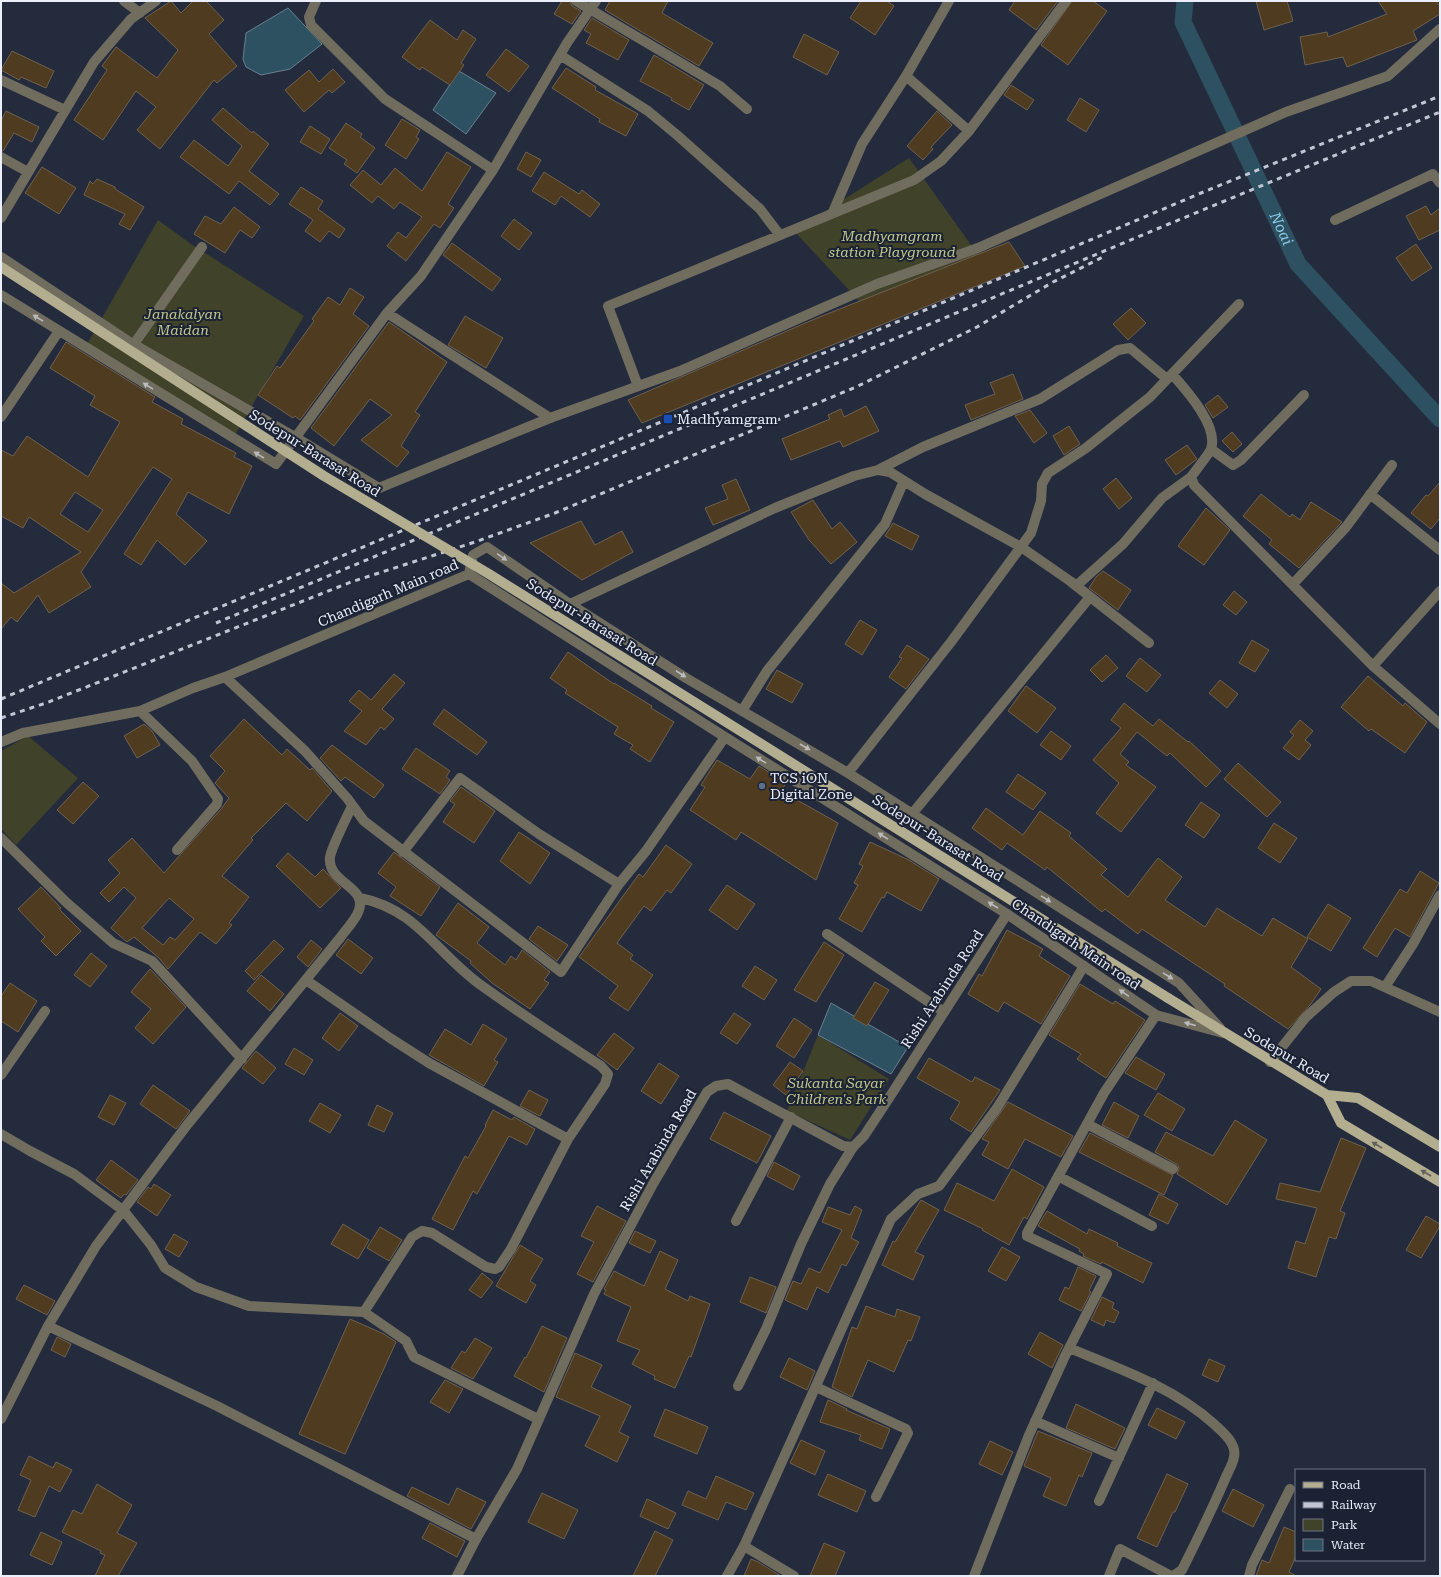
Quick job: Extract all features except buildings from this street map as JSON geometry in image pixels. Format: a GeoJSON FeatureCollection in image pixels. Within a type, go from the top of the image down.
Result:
{"type":"FeatureCollection","features":[{"type":"Feature","properties":{"kind":"main road","name":"Sodepur-Barasat Road"},"geometry":{"type":"LineString","coordinates":[[1,268],[324,476],[489,574],[1168,998]]}},
{"type":"Feature","properties":{"kind":"main road","name":"Sodepur Road"},"geometry":{"type":"LineString","coordinates":[[1168,998],[1270,1062],[1327,1095],[1341,1123],[1440,1182]]}},
{"type":"Feature","properties":{"kind":"main road"},"geometry":{"type":"LineString","coordinates":[[1327,1095],[1358,1098],[1440,1147]]}},
{"type":"Feature","properties":{"kind":"street"},"geometry":{"type":"LineString","coordinates":[[124,1],[140,13]]}},
{"type":"Feature","properties":{"kind":"street"},"geometry":{"type":"LineString","coordinates":[[1,218],[94,62],[131,20],[156,1]]}},
{"type":"Feature","properties":{"kind":"street"},"geometry":{"type":"LineString","coordinates":[[316,1],[309,17],[311,25],[386,99],[493,170]]}},
{"type":"Feature","properties":{"kind":"street"},"geometry":{"type":"LineString","coordinates":[[576,1],[720,86],[747,109]]}},
{"type":"Feature","properties":{"kind":"street"},"geometry":{"type":"LineString","coordinates":[[1,295],[273,463],[278,463],[295,437],[387,313],[421,276],[493,170],[560,55],[591,11],[596,1]]}},
{"type":"Feature","properties":{"kind":"street"},"geometry":{"type":"LineString","coordinates":[[833,212],[862,144],[906,76],[949,1]]}},
{"type":"Feature","properties":{"kind":"street"},"geometry":{"type":"LineString","coordinates":[[638,386],[608,306],[779,234],[914,180],[941,162],[969,131],[1066,1]]}},
{"type":"Feature","properties":{"kind":"street"},"geometry":{"type":"LineString","coordinates":[[1,257],[134,344],[295,437],[379,488],[550,418],[680,371],[877,284],[978,248],[1286,112],[1388,76],[1440,29]]}},
{"type":"Feature","properties":{"kind":"street"},"geometry":{"type":"LineString","coordinates":[[560,55],[648,111],[678,134],[760,209],[779,234]]}},
{"type":"Feature","properties":{"kind":"street"},"geometry":{"type":"LineString","coordinates":[[906,76],[969,131]]}},
{"type":"Feature","properties":{"kind":"street"},"geometry":{"type":"LineString","coordinates":[[1,80],[65,110]]}},
{"type":"Feature","properties":{"kind":"street"},"geometry":{"type":"LineString","coordinates":[[1,157],[28,172]]}},
{"type":"Feature","properties":{"kind":"street"},"geometry":{"type":"LineString","coordinates":[[1335,220],[1433,174],[1440,183]]}},
{"type":"Feature","properties":{"kind":"street"},"geometry":{"type":"LineString","coordinates":[[134,344],[202,247]]}},
{"type":"Feature","properties":{"kind":"street"},"geometry":{"type":"LineString","coordinates":[[848,772],[951,642],[1022,547],[1031,533],[1041,501],[1042,484],[1048,472],[1086,448],[1150,397],[1240,304]]}},
{"type":"Feature","properties":{"kind":"street"},"geometry":{"type":"LineString","coordinates":[[387,313],[550,418]]}},
{"type":"Feature","properties":{"kind":"street"},"geometry":{"type":"LineString","coordinates":[[1,417],[60,332]]}},
{"type":"Feature","properties":{"kind":"street"},"geometry":{"type":"LineString","coordinates":[[570,604],[775,508],[854,476],[878,470],[923,447],[1040,399],[1118,350],[1130,348],[1169,377],[1195,400],[1211,431],[1211,448],[1192,477],[1162,498],[1123,544],[1076,586]]}},
{"type":"Feature","properties":{"kind":"street"},"geometry":{"type":"LineString","coordinates":[[1211,448],[1233,465],[1241,460],[1304,395]]}},
{"type":"Feature","properties":{"kind":"street"},"geometry":{"type":"LineString","coordinates":[[1293,584],[1331,545],[1392,465]]}},
{"type":"Feature","properties":{"kind":"street"},"geometry":{"type":"LineString","coordinates":[[878,470],[890,472],[1022,547],[1076,586],[1148,643]]}},
{"type":"Feature","properties":{"kind":"street"},"geometry":{"type":"LineString","coordinates":[[1192,477],[1194,484],[1373,666],[1440,724]]}},
{"type":"Feature","properties":{"kind":"street"},"geometry":{"type":"LineString","coordinates":[[742,711],[767,671],[885,524],[904,481]]}},
{"type":"Feature","properties":{"kind":"street"},"geometry":{"type":"LineString","coordinates":[[1370,494],[1440,550]]}},
{"type":"Feature","properties":{"kind":"street"},"geometry":{"type":"LineString","coordinates":[[469,574],[473,555],[487,547],[570,604],[686,678],[848,772],[1179,983],[1225,1034]]}},
{"type":"Feature","properties":{"kind":"street","name":"Chandigarh Main road"},"geometry":{"type":"LineString","coordinates":[[1,742],[23,733],[140,712],[193,688],[225,677],[469,574],[1007,914],[1156,1015],[1225,1034]]}},
{"type":"Feature","properties":{"kind":"street"},"geometry":{"type":"LineString","coordinates":[[1373,666],[1440,591]]}},
{"type":"Feature","properties":{"kind":"street"},"geometry":{"type":"LineString","coordinates":[[912,814],[1090,597]]}},
{"type":"Feature","properties":{"kind":"street"},"geometry":{"type":"LineString","coordinates":[[225,677],[305,751],[364,821],[561,972],[619,884],[646,850],[725,737]]}},
{"type":"Feature","properties":{"kind":"street"},"geometry":{"type":"LineString","coordinates":[[140,712],[192,761],[218,799],[217,804],[177,850]]}},
{"type":"Feature","properties":{"kind":"street"},"geometry":{"type":"LineString","coordinates":[[403,852],[460,778],[539,834],[619,884]]}},
{"type":"Feature","properties":{"kind":"street"},"geometry":{"type":"LineString","coordinates":[[1,1419],[48,1326],[96,1246],[124,1211],[187,1125],[306,980],[354,918],[360,905],[360,898],[354,890],[340,881],[335,874],[330,857],[352,806]]}},
{"type":"Feature","properties":{"kind":"street"},"geometry":{"type":"LineString","coordinates":[[1,838],[67,903],[112,944],[152,961],[242,1059]]}},
{"type":"Feature","properties":{"kind":"street"},"geometry":{"type":"LineString","coordinates":[[1385,987],[1413,944],[1440,895]]}},
{"type":"Feature","properties":{"kind":"street"},"geometry":{"type":"LineString","coordinates":[[360,898],[377,902],[397,912],[413,923],[476,982],[602,1066],[608,1074],[605,1084],[568,1139],[512,1249],[499,1267],[494,1269],[486,1267],[432,1233],[422,1231],[412,1237],[364,1312]]}},
{"type":"Feature","properties":{"kind":"street","name":"Rishi Arabinda Road"},"geometry":{"type":"LineString","coordinates":[[457,1576],[476,1539],[517,1469],[594,1294],[653,1184],[707,1092],[716,1086],[728,1084],[844,1146],[853,1147],[864,1136],[1007,914]]}},
{"type":"Feature","properties":{"kind":"street"},"geometry":{"type":"LineString","coordinates":[[827,934],[944,1012]]}},
{"type":"Feature","properties":{"kind":"street"},"geometry":{"type":"LineString","coordinates":[[727,1576],[744,1546],[891,1219],[918,1194],[940,1186],[997,1108],[1084,966]]}},
{"type":"Feature","properties":{"kind":"street"},"geometry":{"type":"LineString","coordinates":[[306,980],[429,1063],[568,1139]]}},
{"type":"Feature","properties":{"kind":"street"},"geometry":{"type":"LineString","coordinates":[[1270,1062],[1306,1017],[1334,992],[1351,981],[1370,981],[1440,1012]]}},
{"type":"Feature","properties":{"kind":"street"},"geometry":{"type":"LineString","coordinates":[[1,1075],[45,1011]]}},
{"type":"Feature","properties":{"kind":"street"},"geometry":{"type":"LineString","coordinates":[[974,1576],[1035,1421],[1069,1348],[1107,1274],[1027,1236],[1027,1233],[1104,1093],[1156,1015]]}},
{"type":"Feature","properties":{"kind":"street"},"geometry":{"type":"LineString","coordinates":[[736,1221],[791,1117]]}},
{"type":"Feature","properties":{"kind":"street"},"geometry":{"type":"LineString","coordinates":[[1087,1124],[1173,1169]]}},
{"type":"Feature","properties":{"kind":"street"},"geometry":{"type":"LineString","coordinates":[[1,1134],[74,1174],[124,1211],[151,1245],[165,1268],[196,1287],[249,1306],[364,1312],[406,1341],[414,1357],[538,1419]]}},
{"type":"Feature","properties":{"kind":"street"},"geometry":{"type":"LineString","coordinates":[[738,1386],[766,1329],[801,1244],[830,1184],[853,1147]]}},
{"type":"Feature","properties":{"kind":"street"},"geometry":{"type":"LineString","coordinates":[[1058,1176],[1152,1226]]}},
{"type":"Feature","properties":{"kind":"street"},"geometry":{"type":"LineString","coordinates":[[48,1326],[216,1406],[476,1539]]}},
{"type":"Feature","properties":{"kind":"street"},"geometry":{"type":"LineString","coordinates":[[1069,1348],[1153,1383],[1199,1410],[1222,1431],[1232,1444],[1235,1456],[1218,1498],[1182,1570],[1172,1576],[1120,1549],[1109,1576]]}},
{"type":"Feature","properties":{"kind":"street"},"geometry":{"type":"LineString","coordinates":[[1099,1501],[1153,1383]]}},
{"type":"Feature","properties":{"kind":"street"},"geometry":{"type":"LineString","coordinates":[[816,1387],[906,1429],[908,1433],[876,1497]]}},
{"type":"Feature","properties":{"kind":"street"},"geometry":{"type":"LineString","coordinates":[[1035,1421],[1119,1458]]}},
{"type":"Feature","properties":{"kind":"street"},"geometry":{"type":"LineString","coordinates":[[1248,1576],[1290,1489]]}},
{"type":"Feature","properties":{"kind":"street"},"geometry":{"type":"LineString","coordinates":[[744,1546],[794,1576]]}},
{"type":"Feature","properties":{"kind":"green space","name":"Madhyamgram station Playground"},"geometry":{"type":"Polygon","coordinates":[[[909,158],[991,273],[875,318],[794,231],[909,158]]]}},
{"type":"Feature","properties":{"kind":"green space","name":"Janakalyan Maidan"},"geometry":{"type":"Polygon","coordinates":[[[158,220],[191,244],[304,316],[235,435],[86,346],[158,220]]]}},
{"type":"Feature","properties":{"kind":"green space"},"geometry":{"type":"Polygon","coordinates":[[[28,736],[78,778],[16,845],[1,829],[1,751],[28,736]]]}},
{"type":"Feature","properties":{"kind":"green space","name":"Sukanta Sayar Children's Park"},"geometry":{"type":"Polygon","coordinates":[[[818,1035],[889,1079],[850,1140],[787,1111],[818,1035]]]}},
{"type":"Feature","properties":{"kind":"water"},"geometry":{"type":"Polygon","coordinates":[[[288,8],[322,44],[290,69],[261,75],[246,67],[243,59],[246,33],[288,8]]]}},
{"type":"Feature","properties":{"kind":"water"},"geometry":{"type":"Polygon","coordinates":[[[459,71],[496,93],[466,134],[433,110],[459,71]]]}},
{"type":"Feature","properties":{"kind":"water"},"geometry":{"type":"Polygon","coordinates":[[[831,1003],[908,1047],[891,1074],[818,1035],[831,1003]]]}},
{"type":"Feature","properties":{"kind":"waterway","name":"Noai"},"geometry":{"type":"LineString","coordinates":[[1185,1],[1183,22],[1298,264],[1440,419]]}},
{"type":"Feature","properties":{"kind":"railway"},"geometry":{"type":"LineString","coordinates":[[1,699],[1201,193],[1440,96]]}},
{"type":"Feature","properties":{"kind":"railway"},"geometry":{"type":"LineString","coordinates":[[216,623],[1440,112]]}},
{"type":"Feature","properties":{"kind":"railway"},"geometry":{"type":"LineString","coordinates":[[1,718],[46,703],[351,582],[475,542],[555,513],[856,387],[977,327],[1053,282],[1103,257]]}},
{"type":"Feature","properties":{"kind":"place","name":"Madhyamgram"},"geometry":{"type":"Point","coordinates":[668,419]}},
{"type":"Feature","properties":{"kind":"place","name":"TCS iON Digital Zone"},"geometry":{"type":"Point","coordinates":[762,786]}}]}
